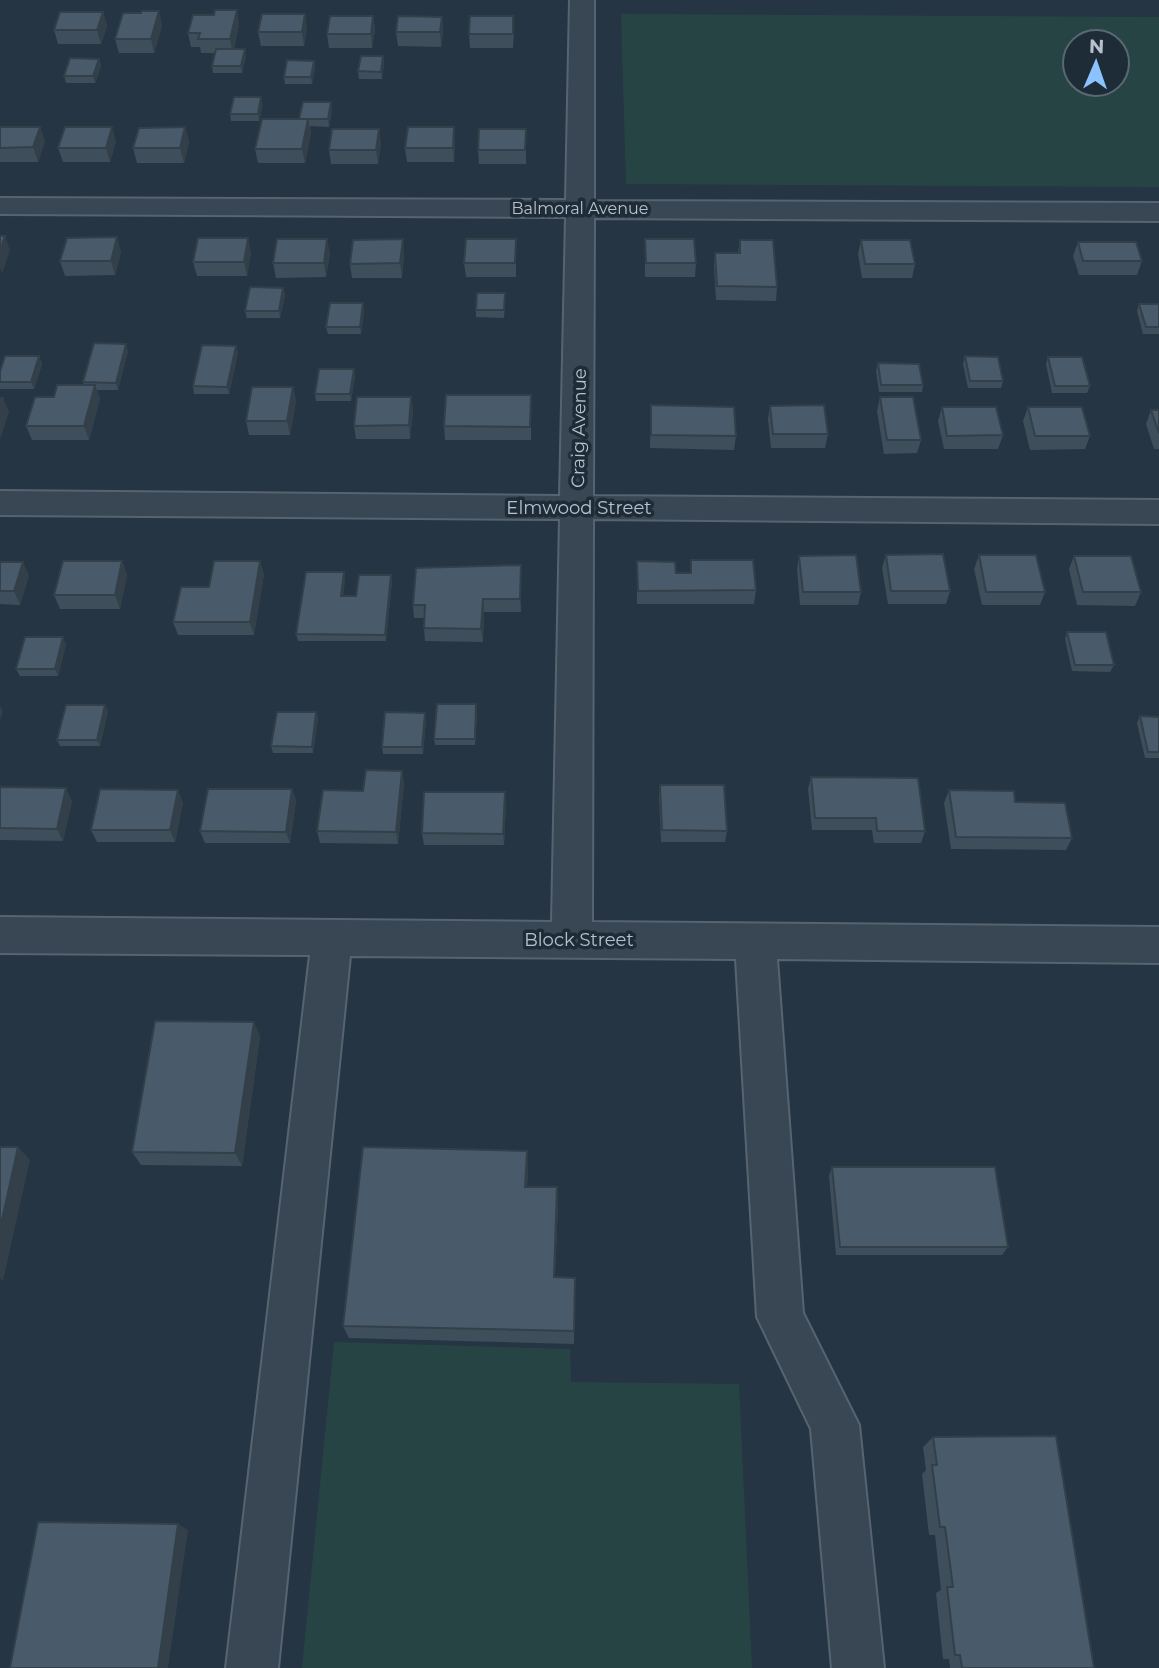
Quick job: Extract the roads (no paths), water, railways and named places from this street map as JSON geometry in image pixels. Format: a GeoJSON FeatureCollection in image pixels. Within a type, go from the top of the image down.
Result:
{"type":"FeatureCollection","features":[{"type":"Feature","properties":{"kind":"street","name":"Craig Avenue"},"geometry":{"type":"LineString","coordinates":[[572,940],[582,0]]}},
{"type":"Feature","properties":{"kind":"street","name":"Balmoral Avenue"},"geometry":{"type":"LineString","coordinates":[[0,206],[1159,212]]}},
{"type":"Feature","properties":{"kind":"street","name":"Elmwood Street"},"geometry":{"type":"LineString","coordinates":[[0,503],[1159,512]]}},
{"type":"Feature","properties":{"kind":"street","name":"Block Street"},"geometry":{"type":"LineString","coordinates":[[0,935],[1158,948]]}},
{"type":"Feature","properties":{"kind":"street"},"geometry":{"type":"LineString","coordinates":[[252,1668],[332,938]]}},
{"type":"Feature","properties":{"kind":"street"},"geometry":{"type":"LineString","coordinates":[[755,942],[780,1317],[835,1425],[858,1668]]}}]}
